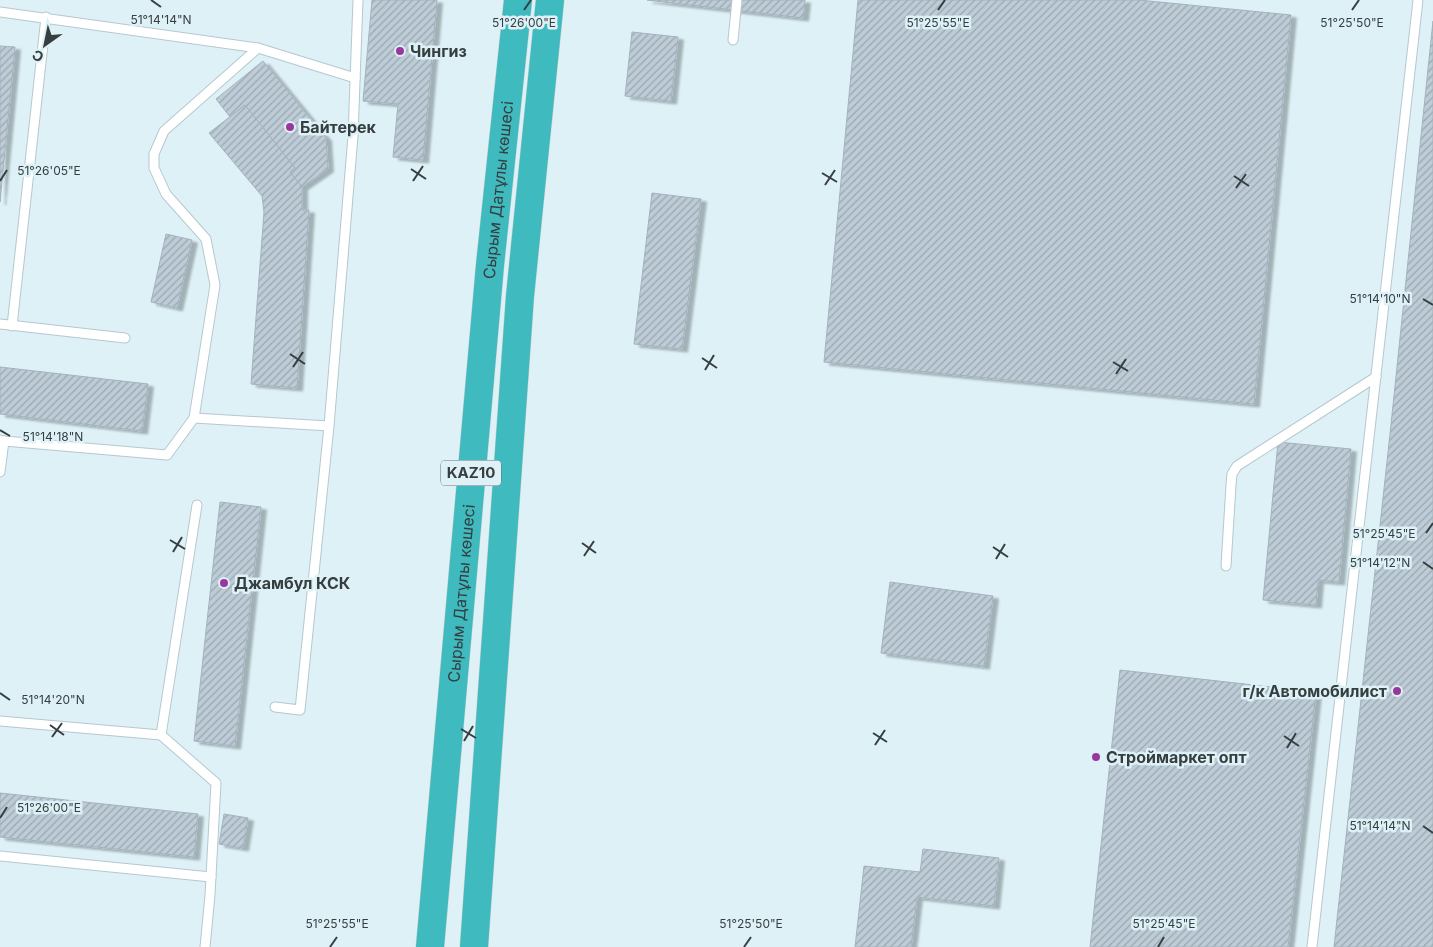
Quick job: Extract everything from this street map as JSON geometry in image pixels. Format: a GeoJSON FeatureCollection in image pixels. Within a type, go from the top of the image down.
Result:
{"type":"FeatureCollection","features":[{"type":"Feature","properties":{"kind":"highway","name":"Сырым Датұлы көшесі"},"geometry":{"type":"LineString","coordinates":[[430,947],[490,265],[518,0]]}},
{"type":"Feature","properties":{"kind":"highway","name":"Сырым Датұлы көшесі"},"geometry":{"type":"LineString","coordinates":[[474,947],[520,296],[550,0]]}},
{"type":"Feature","properties":{"kind":"lane"},"geometry":{"type":"LineString","coordinates":[[275,707],[300,710],[329,426],[353,136],[358,0]]}},
{"type":"Feature","properties":{"kind":"lane"},"geometry":{"type":"LineString","coordinates":[[733,40],[737,0]]}},
{"type":"Feature","properties":{"kind":"lane"},"geometry":{"type":"LineString","coordinates":[[1312,947],[1418,0]]}},
{"type":"Feature","properties":{"kind":"lane"},"geometry":{"type":"LineString","coordinates":[[0,12],[258,48],[355,78]]}},
{"type":"Feature","properties":{"kind":"lane"},"geometry":{"type":"LineString","coordinates":[[12,326],[46,17]]}},
{"type":"Feature","properties":{"kind":"lane"},"geometry":{"type":"LineString","coordinates":[[0,472],[2,440],[167,455],[194,418],[215,285],[206,239],[166,194],[154,168],[154,154],[164,131],[258,48]]}},
{"type":"Feature","properties":{"kind":"lane"},"geometry":{"type":"LineString","coordinates":[[0,324],[126,338]]}},
{"type":"Feature","properties":{"kind":"lane"},"geometry":{"type":"LineString","coordinates":[[1226,566],[1232,474],[1237,466],[1376,376]]}},
{"type":"Feature","properties":{"kind":"lane"},"geometry":{"type":"LineString","coordinates":[[194,418],[329,426]]}},
{"type":"Feature","properties":{"kind":"lane"},"geometry":{"type":"LineString","coordinates":[[161,735],[197,505]]}},
{"type":"Feature","properties":{"kind":"lane"},"geometry":{"type":"LineString","coordinates":[[0,721],[161,735],[216,783],[205,947]]}},
{"type":"Feature","properties":{"kind":"lane"},"geometry":{"type":"LineString","coordinates":[[0,856],[211,876]]}},
{"type":"Feature","properties":{"kind":"building","name":"Чингиз"},"geometry":{"type":"Polygon","coordinates":[[[372,0],[437,0],[423,160],[393,157],[398,104],[363,101],[372,0]]]}},
{"type":"Feature","properties":{"kind":"building"},"geometry":{"type":"Polygon","coordinates":[[[647,0],[805,0],[803,18],[647,0]]]}},
{"type":"Feature","properties":{"kind":"building"},"geometry":{"type":"Polygon","coordinates":[[[858,0],[1139,0],[1291,15],[1254,404],[824,362],[858,0]]]}},
{"type":"Feature","properties":{"kind":"building","name":"г/к Автомобилист"},"geometry":{"type":"Polygon","coordinates":[[[1433,21],[1433,947],[1334,947],[1390,434],[1433,21]]]}},
{"type":"Feature","properties":{"kind":"building"},"geometry":{"type":"Polygon","coordinates":[[[632,32],[678,37],[671,101],[625,96],[632,32]]]}},
{"type":"Feature","properties":{"kind":"building"},"geometry":{"type":"Polygon","coordinates":[[[0,46],[15,47],[0,202],[0,46]]]}},
{"type":"Feature","properties":{"kind":"building","name":"Байтерек"},"geometry":{"type":"Polygon","coordinates":[[[263,61],[326,138],[328,169],[302,187],[290,172],[295,168],[245,105],[230,117],[216,99],[263,61]]]}},
{"type":"Feature","properties":{"kind":"building"},"geometry":{"type":"Polygon","coordinates":[[[245,105],[295,168],[290,172],[302,187],[302,210],[309,210],[297,388],[251,384],[264,212],[262,196],[209,133],[245,105]]]}},
{"type":"Feature","properties":{"kind":"building"},"geometry":{"type":"Polygon","coordinates":[[[652,193],[701,199],[682,349],[634,344],[652,193]]]}},
{"type":"Feature","properties":{"kind":"building"},"geometry":{"type":"Polygon","coordinates":[[[166,234],[192,240],[177,308],[151,302],[166,234]]]}},
{"type":"Feature","properties":{"kind":"building"},"geometry":{"type":"Polygon","coordinates":[[[0,367],[148,384],[142,431],[0,414],[0,367]]]}},
{"type":"Feature","properties":{"kind":"building"},"geometry":{"type":"Polygon","coordinates":[[[1278,442],[1351,449],[1339,582],[1318,580],[1316,605],[1263,600],[1278,442]]]}},
{"type":"Feature","properties":{"kind":"building"},"geometry":{"type":"Polygon","coordinates":[[[220,502],[261,507],[235,746],[194,741],[220,502]]]}},
{"type":"Feature","properties":{"kind":"building"},"geometry":{"type":"Polygon","coordinates":[[[890,582],[993,596],[984,666],[881,653],[890,582]]]}},
{"type":"Feature","properties":{"kind":"building"},"geometry":{"type":"Polygon","coordinates":[[[1120,670],[1316,692],[1288,947],[1090,947],[1120,670]]]}},
{"type":"Feature","properties":{"kind":"building"},"geometry":{"type":"Polygon","coordinates":[[[0,793],[198,814],[194,857],[0,837],[0,793]]]}},
{"type":"Feature","properties":{"kind":"building"},"geometry":{"type":"Polygon","coordinates":[[[224,814],[248,818],[243,848],[219,844],[224,814]]]}},
{"type":"Feature","properties":{"kind":"building"},"geometry":{"type":"Polygon","coordinates":[[[923,849],[999,858],[994,906],[917,897],[911,947],[855,947],[864,866],[920,872],[923,849]]]}},
{"type":"Feature","properties":{"kind":"place","name":"Чингиз"},"geometry":{"type":"Point","coordinates":[400,51]}},
{"type":"Feature","properties":{"kind":"place","name":"Байтерек"},"geometry":{"type":"Point","coordinates":[290,127]}},
{"type":"Feature","properties":{"kind":"place","name":"Джамбул КСК"},"geometry":{"type":"Point","coordinates":[224,583]}},
{"type":"Feature","properties":{"kind":"place","name":"г/к Автомобилист"},"geometry":{"type":"Point","coordinates":[1397,691]}},
{"type":"Feature","properties":{"kind":"place","name":"Строймаркет опт"},"geometry":{"type":"Point","coordinates":[1096,757]}}]}
